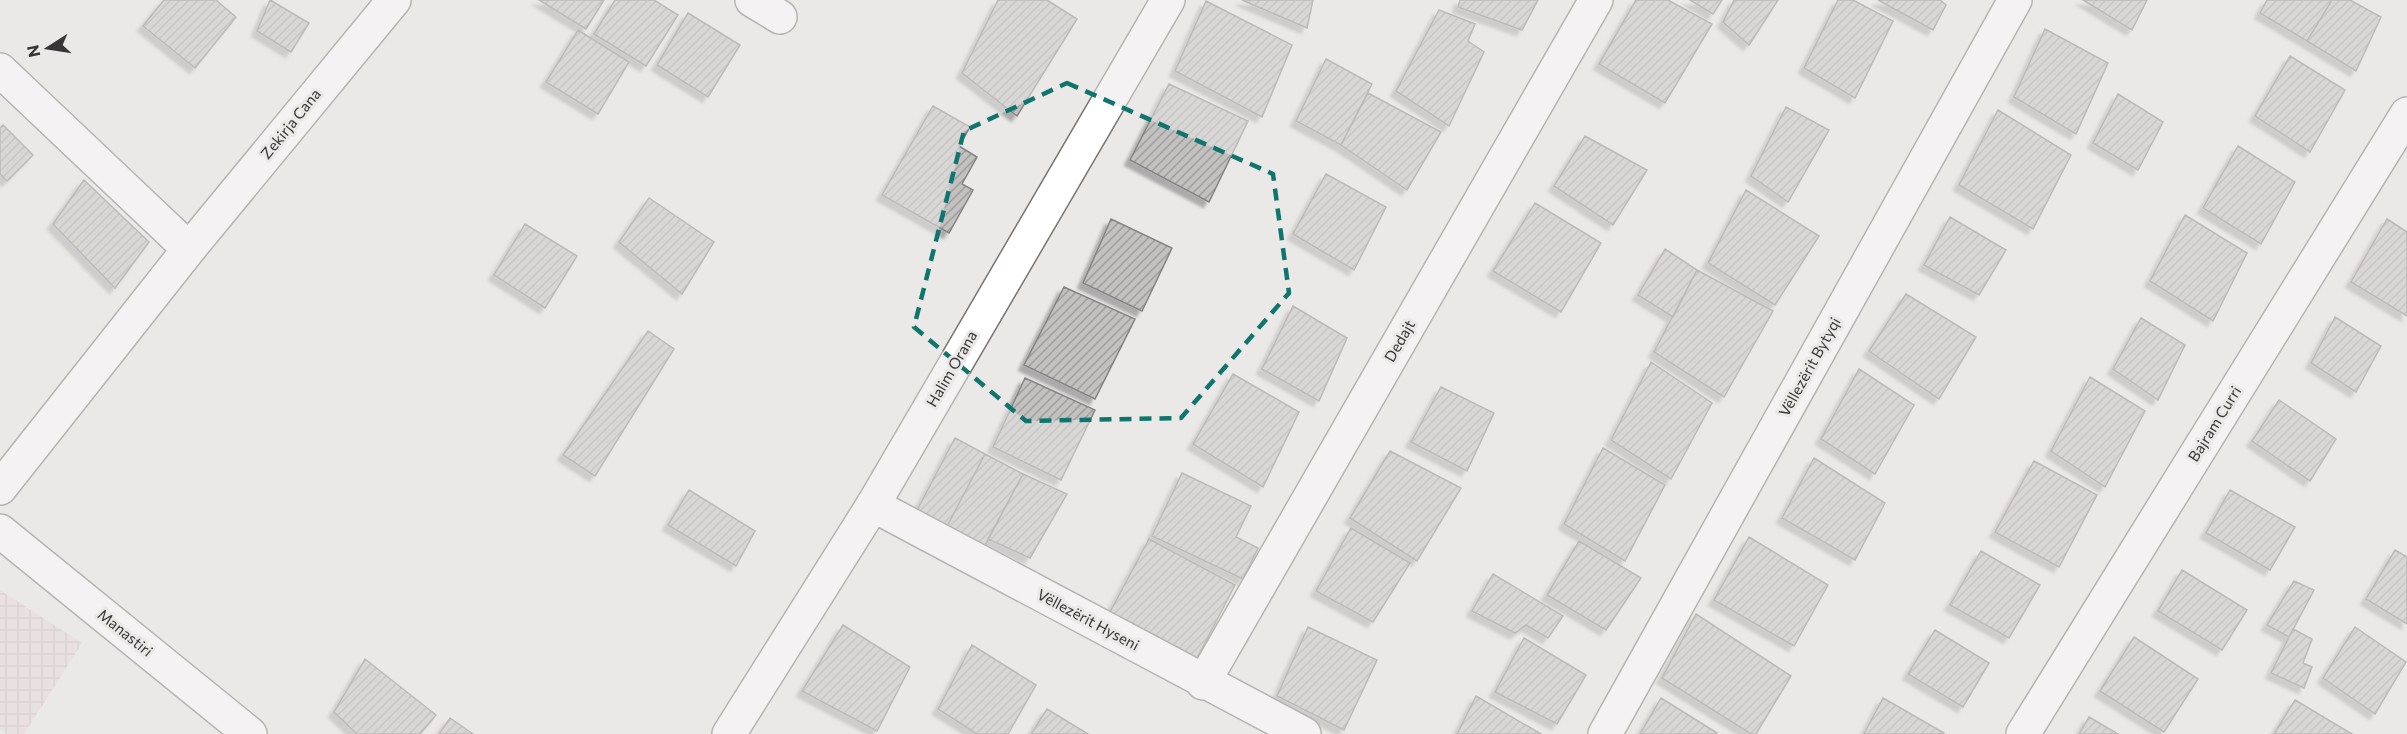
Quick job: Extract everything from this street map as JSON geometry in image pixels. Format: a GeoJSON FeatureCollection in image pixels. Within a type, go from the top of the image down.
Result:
{"type":"FeatureCollection","features":[{"type":"Feature","properties":{"kind":"street","name":"Zekirja Cana"},"geometry":{"type":"LineString","coordinates":[[0,488],[189,249],[394,0]]}},
{"type":"Feature","properties":{"kind":"street"},"geometry":{"type":"LineString","coordinates":[[752,0],[780,17]]}},
{"type":"Feature","properties":{"kind":"street","name":"Halim Orana"},"geometry":{"type":"LineString","coordinates":[[729,734],[873,505],[1168,0]]}},
{"type":"Feature","properties":{"kind":"street","name":"Dedajt"},"geometry":{"type":"LineString","coordinates":[[1203,683],[1596,0]]}},
{"type":"Feature","properties":{"kind":"street","name":"Vëllezërit Bytyqi"},"geometry":{"type":"LineString","coordinates":[[1605,734],[2015,0]]}},
{"type":"Feature","properties":{"kind":"street"},"geometry":{"type":"LineString","coordinates":[[0,70],[189,249]]}},
{"type":"Feature","properties":{"kind":"street","name":"Bajram Curri"},"geometry":{"type":"LineString","coordinates":[[2023,734],[2407,114]]}},
{"type":"Feature","properties":{"kind":"street","name":"Vëllezërit Hyseni"},"geometry":{"type":"LineString","coordinates":[[873,505],[1203,683],[1304,734]]}},
{"type":"Feature","properties":{"kind":"street","name":"Manastiri"},"geometry":{"type":"LineString","coordinates":[[0,531],[250,734]]}},
{"type":"Feature","properties":{"kind":"highlighted area"},"geometry":{"type":"Polygon","coordinates":[[[1067,83],[1273,174],[1289,293],[1181,418],[1026,421],[914,327],[964,131],[1067,83]]]}},
{"type":"Feature","properties":{"kind":"shaded area"},"geometry":{"type":"Polygon","coordinates":[[[0,590],[82,643],[24,734],[6,734],[0,729],[0,590]]]}},
{"type":"Feature","properties":{"kind":"building"},"geometry":{"type":"Polygon","coordinates":[[[164,0],[216,0],[236,17],[195,68],[143,26],[164,0]]]}},
{"type":"Feature","properties":{"kind":"building"},"geometry":{"type":"Polygon","coordinates":[[[270,0],[309,23],[291,52],[257,31],[270,0]]]}},
{"type":"Feature","properties":{"kind":"building"},"geometry":{"type":"Polygon","coordinates":[[[539,0],[604,0],[586,29],[539,0]]]}},
{"type":"Feature","properties":{"kind":"building"},"geometry":{"type":"Polygon","coordinates":[[[615,0],[654,0],[678,15],[646,66],[594,34],[615,0]]]}},
{"type":"Feature","properties":{"kind":"building"},"geometry":{"type":"Polygon","coordinates":[[[998,0],[1047,0],[1077,19],[1017,116],[962,73],[998,0]]]}},
{"type":"Feature","properties":{"kind":"building"},"geometry":{"type":"Polygon","coordinates":[[[1242,0],[1313,0],[1307,28],[1242,0]]]}},
{"type":"Feature","properties":{"kind":"building"},"geometry":{"type":"Polygon","coordinates":[[[1460,0],[1538,0],[1522,30],[1458,7],[1460,0]]]}},
{"type":"Feature","properties":{"kind":"building"},"geometry":{"type":"Polygon","coordinates":[[[1636,0],[1668,0],[1712,24],[1665,103],[1599,64],[1636,0]]]}},
{"type":"Feature","properties":{"kind":"building"},"geometry":{"type":"Polygon","coordinates":[[[1690,0],[1722,0],[1713,14],[1690,0]]]}},
{"type":"Feature","properties":{"kind":"building"},"geometry":{"type":"Polygon","coordinates":[[[1734,0],[1778,0],[1749,45],[1723,22],[1734,0]]]}},
{"type":"Feature","properties":{"kind":"building"},"geometry":{"type":"Polygon","coordinates":[[[1838,0],[1853,0],[1893,21],[1855,98],[1804,68],[1838,0]]]}},
{"type":"Feature","properties":{"kind":"building"},"geometry":{"type":"Polygon","coordinates":[[[1878,0],[1940,0],[1946,5],[1933,30],[1878,0]]]}},
{"type":"Feature","properties":{"kind":"building"},"geometry":{"type":"Polygon","coordinates":[[[2083,0],[2147,0],[2132,30],[2083,0]]]}},
{"type":"Feature","properties":{"kind":"building"},"geometry":{"type":"Polygon","coordinates":[[[2267,0],[2332,0],[2307,41],[2260,13],[2267,0]]]}},
{"type":"Feature","properties":{"kind":"building"},"geometry":{"type":"Polygon","coordinates":[[[2332,0],[2350,0],[2381,17],[2356,71],[2307,41],[2332,0]]]}},
{"type":"Feature","properties":{"kind":"building"},"geometry":{"type":"Polygon","coordinates":[[[1206,1],[1292,45],[1262,117],[1175,71],[1206,1]]]}},
{"type":"Feature","properties":{"kind":"building"},"geometry":{"type":"Polygon","coordinates":[[[1439,10],[1475,24],[1468,41],[1484,52],[1449,126],[1396,91],[1439,10]]]}},
{"type":"Feature","properties":{"kind":"building"},"geometry":{"type":"Polygon","coordinates":[[[688,13],[740,45],[708,97],[657,65],[688,13]]]}},
{"type":"Feature","properties":{"kind":"building"},"geometry":{"type":"Polygon","coordinates":[[[2045,29],[2108,63],[2076,134],[2014,97],[2045,29]]]}},
{"type":"Feature","properties":{"kind":"building"},"geometry":{"type":"Polygon","coordinates":[[[578,30],[629,62],[598,114],[546,82],[578,30]]]}},
{"type":"Feature","properties":{"kind":"building"},"geometry":{"type":"Polygon","coordinates":[[[2290,56],[2345,90],[2310,152],[2255,116],[2290,56]]]}},
{"type":"Feature","properties":{"kind":"building"},"geometry":{"type":"Polygon","coordinates":[[[1326,59],[1372,84],[1341,145],[1296,121],[1326,59]]]}},
{"type":"Feature","properties":{"kind":"building"},"geometry":{"type":"Polygon","coordinates":[[[1169,84],[1248,121],[1209,202],[1130,160],[1169,84]]]}},
{"type":"Feature","properties":{"kind":"building"},"geometry":{"type":"Polygon","coordinates":[[[1368,93],[1441,132],[1407,190],[1341,145],[1368,93]]]}},
{"type":"Feature","properties":{"kind":"building"},"geometry":{"type":"Polygon","coordinates":[[[2118,94],[2163,122],[2138,170],[2093,143],[2118,94]]]}},
{"type":"Feature","properties":{"kind":"building"},"geometry":{"type":"Polygon","coordinates":[[[933,106],[970,127],[959,146],[977,157],[962,184],[973,190],[949,233],[882,195],[933,106]]]}},
{"type":"Feature","properties":{"kind":"building"},"geometry":{"type":"Polygon","coordinates":[[[1786,107],[1829,130],[1788,202],[1751,176],[1786,107]]]}},
{"type":"Feature","properties":{"kind":"building"},"geometry":{"type":"Polygon","coordinates":[[[1998,110],[2071,155],[2033,229],[1959,185],[1998,110]]]}},
{"type":"Feature","properties":{"kind":"building"},"geometry":{"type":"Polygon","coordinates":[[[3,125],[33,155],[7,181],[0,174],[0,128],[3,125]]]}},
{"type":"Feature","properties":{"kind":"building"},"geometry":{"type":"Polygon","coordinates":[[[1585,136],[1647,170],[1613,225],[1554,186],[1585,136]]]}},
{"type":"Feature","properties":{"kind":"building"},"geometry":{"type":"Polygon","coordinates":[[[2238,146],[2295,182],[2261,244],[2203,208],[2238,146]]]}},
{"type":"Feature","properties":{"kind":"building"},"geometry":{"type":"Polygon","coordinates":[[[1326,174],[1386,207],[1354,270],[1293,234],[1326,174]]]}},
{"type":"Feature","properties":{"kind":"building"},"geometry":{"type":"Polygon","coordinates":[[[84,180],[149,242],[115,288],[53,224],[84,180]]]}},
{"type":"Feature","properties":{"kind":"building"},"geometry":{"type":"Polygon","coordinates":[[[1746,190],[1819,236],[1775,305],[1708,263],[1746,190]]]}},
{"type":"Feature","properties":{"kind":"building"},"geometry":{"type":"Polygon","coordinates":[[[649,198],[714,242],[682,294],[619,242],[649,198]]]}},
{"type":"Feature","properties":{"kind":"building"},"geometry":{"type":"Polygon","coordinates":[[[1535,203],[1601,243],[1561,312],[1493,271],[1535,203]]]}},
{"type":"Feature","properties":{"kind":"building"},"geometry":{"type":"Polygon","coordinates":[[[2185,215],[2247,253],[2213,321],[2150,281],[2185,215]]]}},
{"type":"Feature","properties":{"kind":"building"},"geometry":{"type":"Polygon","coordinates":[[[1950,217],[2006,250],[1979,295],[1924,265],[1950,217]]]}},
{"type":"Feature","properties":{"kind":"building"},"geometry":{"type":"Polygon","coordinates":[[[1111,219],[1172,248],[1142,311],[1083,283],[1111,219]]]}},
{"type":"Feature","properties":{"kind":"building"},"geometry":{"type":"Polygon","coordinates":[[[2387,219],[2407,232],[2407,316],[2351,282],[2387,219]]]}},
{"type":"Feature","properties":{"kind":"building"},"geometry":{"type":"Polygon","coordinates":[[[525,224],[577,256],[545,308],[494,275],[525,224]]]}},
{"type":"Feature","properties":{"kind":"building"},"geometry":{"type":"Polygon","coordinates":[[[1665,249],[1697,270],[1673,317],[1638,295],[1665,249]]]}},
{"type":"Feature","properties":{"kind":"building"},"geometry":{"type":"Polygon","coordinates":[[[1697,270],[1773,311],[1724,397],[1654,352],[1697,270]]]}},
{"type":"Feature","properties":{"kind":"building"},"geometry":{"type":"Polygon","coordinates":[[[1064,287],[1135,319],[1095,399],[1024,365],[1064,287]]]}},
{"type":"Feature","properties":{"kind":"building"},"geometry":{"type":"Polygon","coordinates":[[[1906,294],[1976,337],[1939,399],[1869,351],[1906,294]]]}},
{"type":"Feature","properties":{"kind":"building"},"geometry":{"type":"Polygon","coordinates":[[[1293,306],[1347,338],[1319,401],[1262,369],[1293,306]]]}},
{"type":"Feature","properties":{"kind":"building"},"geometry":{"type":"Polygon","coordinates":[[[2335,317],[2381,346],[2356,392],[2311,363],[2335,317]]]}},
{"type":"Feature","properties":{"kind":"building"},"geometry":{"type":"Polygon","coordinates":[[[2141,318],[2185,345],[2158,400],[2113,369],[2141,318]]]}},
{"type":"Feature","properties":{"kind":"building"},"geometry":{"type":"Polygon","coordinates":[[[648,331],[674,349],[595,476],[563,455],[648,331]]]}},
{"type":"Feature","properties":{"kind":"building"},"geometry":{"type":"Polygon","coordinates":[[[1651,362],[1712,403],[1671,479],[1611,440],[1651,362]]]}},
{"type":"Feature","properties":{"kind":"building"},"geometry":{"type":"Polygon","coordinates":[[[1859,369],[1914,405],[1875,474],[1821,439],[1859,369]]]}},
{"type":"Feature","properties":{"kind":"building"},"geometry":{"type":"Polygon","coordinates":[[[1233,374],[1299,412],[1263,487],[1193,444],[1233,374]]]}},
{"type":"Feature","properties":{"kind":"building"},"geometry":{"type":"Polygon","coordinates":[[[2090,377],[2145,411],[2105,487],[2051,451],[2090,377]]]}},
{"type":"Feature","properties":{"kind":"building"},"geometry":{"type":"Polygon","coordinates":[[[1025,378],[1095,410],[1061,480],[993,447],[1025,378]]]}},
{"type":"Feature","properties":{"kind":"building"},"geometry":{"type":"Polygon","coordinates":[[[1441,387],[1494,413],[1467,471],[1411,442],[1441,387]]]}},
{"type":"Feature","properties":{"kind":"building"},"geometry":{"type":"Polygon","coordinates":[[[2279,400],[2336,439],[2310,481],[2252,441],[2279,400]]]}},
{"type":"Feature","properties":{"kind":"building"},"geometry":{"type":"Polygon","coordinates":[[[955,438],[985,454],[943,534],[913,518],[955,438]]]}},
{"type":"Feature","properties":{"kind":"building"},"geometry":{"type":"Polygon","coordinates":[[[1603,448],[1665,485],[1625,561],[1564,524],[1603,448]]]}},
{"type":"Feature","properties":{"kind":"building"},"geometry":{"type":"Polygon","coordinates":[[[1390,451],[1461,488],[1417,561],[1350,518],[1390,451]]]}},
{"type":"Feature","properties":{"kind":"building"},"geometry":{"type":"Polygon","coordinates":[[[985,454],[1023,474],[981,553],[943,534],[985,454]]]}},
{"type":"Feature","properties":{"kind":"building"},"geometry":{"type":"Polygon","coordinates":[[[1814,458],[1885,503],[1855,560],[1782,518],[1814,458]]]}},
{"type":"Feature","properties":{"kind":"building"},"geometry":{"type":"Polygon","coordinates":[[[2034,461],[2097,495],[2059,567],[1995,532],[2034,461]]]}},
{"type":"Feature","properties":{"kind":"building"},"geometry":{"type":"Polygon","coordinates":[[[1182,473],[1251,506],[1236,537],[1258,548],[1243,579],[1152,536],[1182,473]]]}},
{"type":"Feature","properties":{"kind":"building"},"geometry":{"type":"Polygon","coordinates":[[[1023,474],[1067,494],[1030,558],[988,539],[1023,474]]]}},
{"type":"Feature","properties":{"kind":"building"},"geometry":{"type":"Polygon","coordinates":[[[689,490],[755,531],[736,566],[668,525],[689,490]]]}},
{"type":"Feature","properties":{"kind":"building"},"geometry":{"type":"Polygon","coordinates":[[[2230,490],[2295,527],[2270,570],[2206,533],[2230,490]]]}},
{"type":"Feature","properties":{"kind":"building"},"geometry":{"type":"Polygon","coordinates":[[[1351,528],[1410,563],[1373,622],[1316,591],[1351,528]]]}},
{"type":"Feature","properties":{"kind":"building"},"geometry":{"type":"Polygon","coordinates":[[[1749,537],[1828,585],[1794,646],[1714,600],[1749,537]]]}},
{"type":"Feature","properties":{"kind":"building"},"geometry":{"type":"Polygon","coordinates":[[[1149,539],[1235,585],[1196,660],[1109,614],[1149,539]]]}},
{"type":"Feature","properties":{"kind":"building"},"geometry":{"type":"Polygon","coordinates":[[[1579,541],[1641,578],[1606,630],[1547,595],[1579,541]]]}},
{"type":"Feature","properties":{"kind":"building"},"geometry":{"type":"Polygon","coordinates":[[[2395,550],[2407,557],[2407,624],[2366,599],[2395,550]]]}},
{"type":"Feature","properties":{"kind":"building"},"geometry":{"type":"Polygon","coordinates":[[[1981,551],[2040,585],[2009,638],[1950,605],[1981,551]]]}},
{"type":"Feature","properties":{"kind":"building"},"geometry":{"type":"Polygon","coordinates":[[[2182,570],[2247,610],[2222,650],[2158,611],[2182,570]]]}},
{"type":"Feature","properties":{"kind":"building"},"geometry":{"type":"Polygon","coordinates":[[[1493,574],[1563,616],[1548,638],[1526,625],[1515,633],[1472,611],[1493,574]]]}},
{"type":"Feature","properties":{"kind":"building"},"geometry":{"type":"Polygon","coordinates":[[[2294,581],[2314,590],[2289,637],[2267,625],[2294,581]]]}},
{"type":"Feature","properties":{"kind":"building"},"geometry":{"type":"Polygon","coordinates":[[[1696,614],[1791,676],[1756,734],[1751,734],[1662,678],[1696,614]]]}},
{"type":"Feature","properties":{"kind":"building"},"geometry":{"type":"Polygon","coordinates":[[[843,625],[910,667],[877,731],[802,691],[843,625]]]}},
{"type":"Feature","properties":{"kind":"building"},"geometry":{"type":"Polygon","coordinates":[[[1308,627],[1377,660],[1344,730],[1277,696],[1308,627]]]}},
{"type":"Feature","properties":{"kind":"building"},"geometry":{"type":"Polygon","coordinates":[[[2355,627],[2406,662],[2375,714],[2323,678],[2355,627]]]}},
{"type":"Feature","properties":{"kind":"building"},"geometry":{"type":"Polygon","coordinates":[[[2293,629],[2312,639],[2303,663],[2312,667],[2304,688],[2271,673],[2293,629]]]}},
{"type":"Feature","properties":{"kind":"building"},"geometry":{"type":"Polygon","coordinates":[[[1935,630],[1989,663],[1963,707],[1908,674],[1935,630]]]}},
{"type":"Feature","properties":{"kind":"building"},"geometry":{"type":"Polygon","coordinates":[[[2134,637],[2198,679],[2164,732],[2100,691],[2134,637]]]}},
{"type":"Feature","properties":{"kind":"building"},"geometry":{"type":"Polygon","coordinates":[[[1524,638],[1586,675],[1557,724],[1495,692],[1524,638]]]}},
{"type":"Feature","properties":{"kind":"building"},"geometry":{"type":"Polygon","coordinates":[[[972,645],[1036,685],[1008,734],[977,734],[938,709],[972,645]]]}},
{"type":"Feature","properties":{"kind":"building"},"geometry":{"type":"Polygon","coordinates":[[[365,659],[436,715],[420,734],[357,734],[334,712],[365,659]]]}},
{"type":"Feature","properties":{"kind":"building"},"geometry":{"type":"Polygon","coordinates":[[[1476,696],[1541,734],[1457,734],[1476,696]]]}},
{"type":"Feature","properties":{"kind":"building"},"geometry":{"type":"Polygon","coordinates":[[[1661,698],[1717,733],[1640,734],[1661,698]]]}},
{"type":"Feature","properties":{"kind":"building"},"geometry":{"type":"Polygon","coordinates":[[[1883,698],[1944,733],[1864,734],[1883,698]]]}},
{"type":"Feature","properties":{"kind":"building"},"geometry":{"type":"Polygon","coordinates":[[[2295,700],[2352,734],[2274,734],[2295,700]]]}},
{"type":"Feature","properties":{"kind":"building"},"geometry":{"type":"Polygon","coordinates":[[[1047,709],[1088,734],[1031,734],[1047,709]]]}},
{"type":"Feature","properties":{"kind":"building"},"geometry":{"type":"Polygon","coordinates":[[[2089,717],[2118,734],[2079,734],[2089,717]]]}},
{"type":"Feature","properties":{"kind":"building"},"geometry":{"type":"Polygon","coordinates":[[[450,718],[473,734],[439,734],[450,718]]]}}]}
